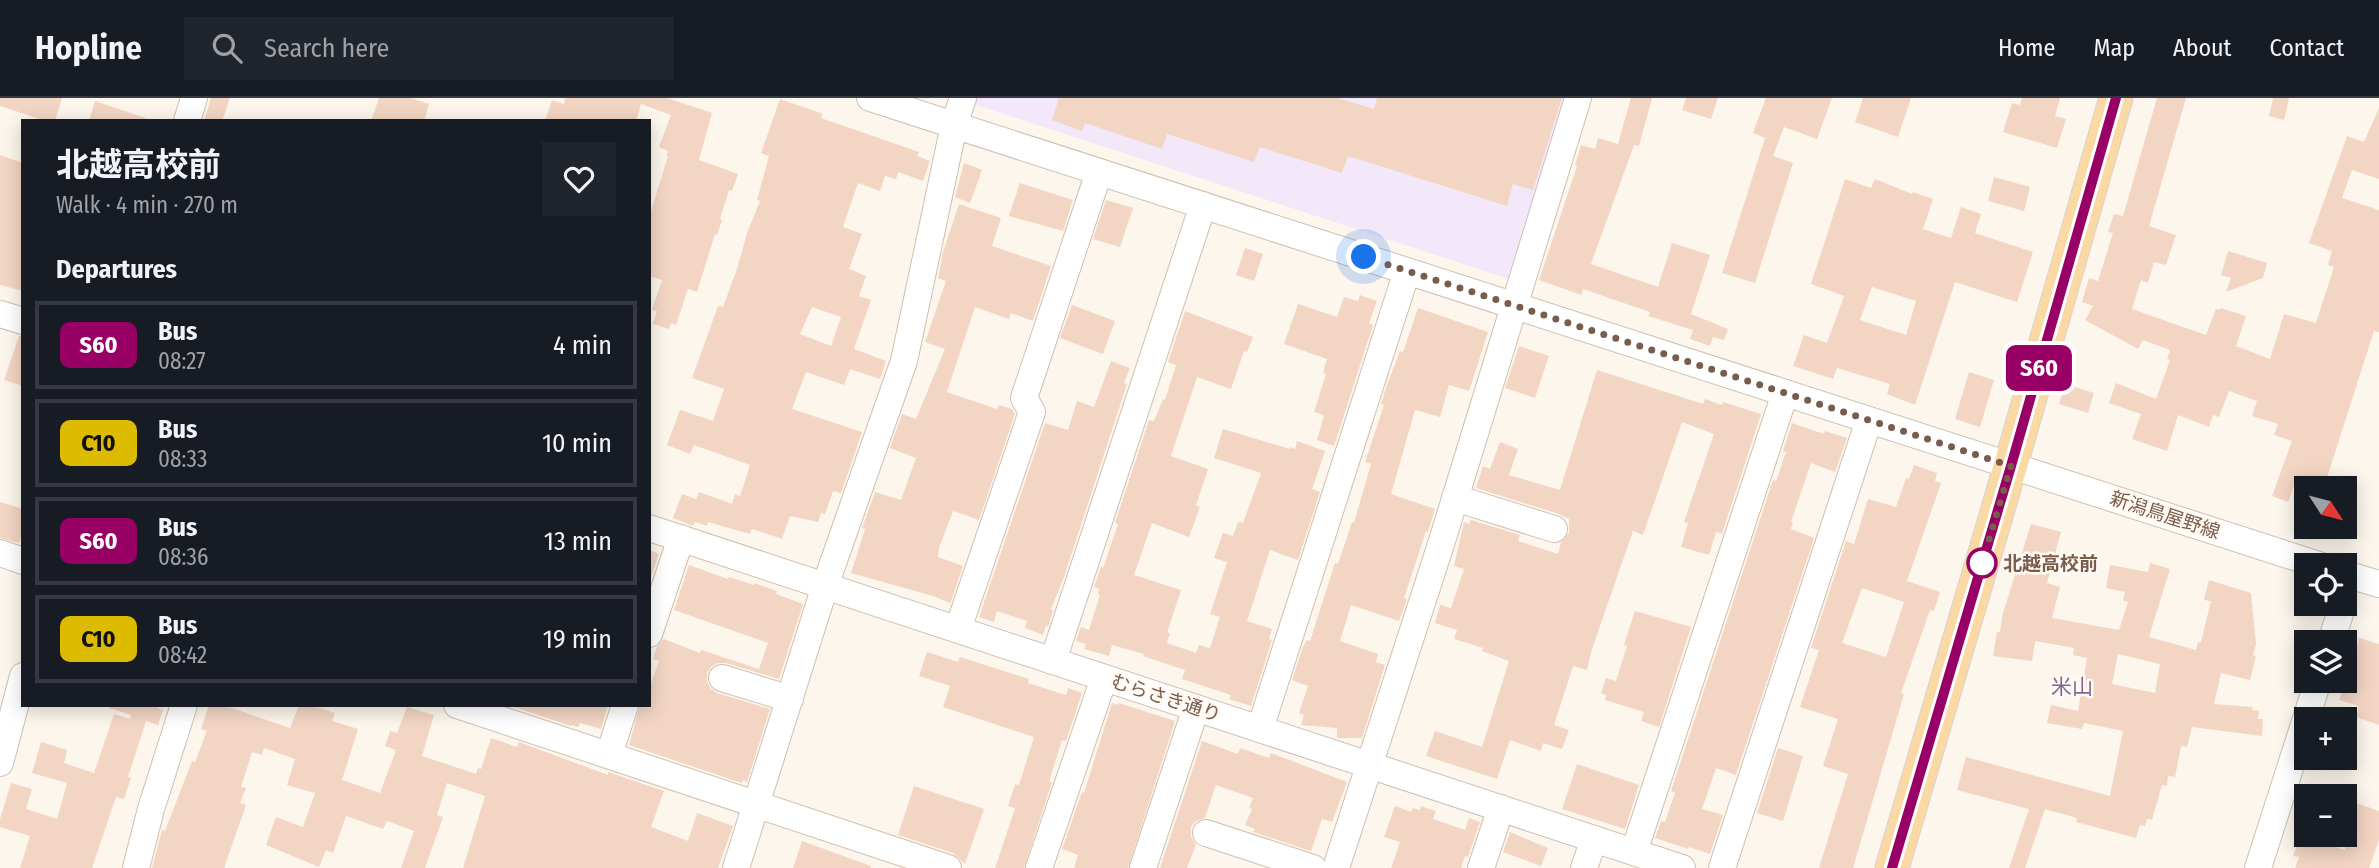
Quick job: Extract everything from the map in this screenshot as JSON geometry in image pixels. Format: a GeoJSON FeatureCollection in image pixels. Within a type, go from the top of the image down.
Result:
{"type":"FeatureCollection","features":[{"type":"Feature","properties":{"kind":"main road"},"geometry":{"type":"LineString","coordinates":[[1892,868],[2116,98]]}},
{"type":"Feature","properties":{"kind":"street"},"geometry":{"type":"LineString","coordinates":[[188,119],[194,98]]}},
{"type":"Feature","properties":{"kind":"street","name":"新潟鳥屋野線"},"geometry":{"type":"LineString","coordinates":[[870,98],[2294,557]]}},
{"type":"Feature","properties":{"kind":"street"},"geometry":{"type":"LineString","coordinates":[[736,868],[825,586],[904,360],[954,125],[963,98]]}},
{"type":"Feature","properties":{"kind":"street"},"geometry":{"type":"LineString","coordinates":[[1336,868],[1455,498],[1577,98]]}},
{"type":"Feature","properties":{"kind":"street"},"geometry":{"type":"LineString","coordinates":[[958,629],[1032,411],[1024,398],[1098,172]]}},
{"type":"Feature","properties":{"kind":"street"},"geometry":{"type":"LineString","coordinates":[[1053,661],[1203,205]]}},
{"type":"Feature","properties":{"kind":"street"},"geometry":{"type":"LineString","coordinates":[[1260,729],[1407,271]]}},
{"type":"Feature","properties":{"kind":"street"},"geometry":{"type":"LineString","coordinates":[[0,314],[21,320]]}},
{"type":"Feature","properties":{"kind":"street"},"geometry":{"type":"LineString","coordinates":[[1634,852],[1785,393]]}},
{"type":"Feature","properties":{"kind":"street"},"geometry":{"type":"LineString","coordinates":[[1722,868],[1869,420]]}},
{"type":"Feature","properties":{"kind":"street"},"geometry":{"type":"LineString","coordinates":[[1455,498],[1554,529]]}},
{"type":"Feature","properties":{"kind":"street","name":"むらさき通り"},"geometry":{"type":"LineString","coordinates":[[651,529],[1676,867]]}},
{"type":"Feature","properties":{"kind":"street"},"geometry":{"type":"LineString","coordinates":[[651,628],[681,538]]}},
{"type":"Feature","properties":{"kind":"street"},"geometry":{"type":"LineString","coordinates":[[0,553],[21,560]]}},
{"type":"Feature","properties":{"kind":"street"},"geometry":{"type":"LineString","coordinates":[[2357,583],[2379,584]]}},
{"type":"Feature","properties":{"kind":"street"},"geometry":{"type":"LineString","coordinates":[[722,678],[790,699]]}},
{"type":"Feature","properties":{"kind":"street"},"geometry":{"type":"LineString","coordinates":[[1039,868],[1104,678]]}},
{"type":"Feature","properties":{"kind":"street"},"geometry":{"type":"LineString","coordinates":[[0,763],[21,684]]}},
{"type":"Feature","properties":{"kind":"street"},"geometry":{"type":"LineString","coordinates":[[2258,868],[2314,693]]}},
{"type":"Feature","properties":{"kind":"street"},"geometry":{"type":"LineString","coordinates":[[136,868],[151,808],[183,707]]}},
{"type":"Feature","properties":{"kind":"street"},"geometry":{"type":"LineString","coordinates":[[470,707],[503,712],[609,755],[948,868]]}},
{"type":"Feature","properties":{"kind":"street"},"geometry":{"type":"LineString","coordinates":[[609,755],[624,707]]}},
{"type":"Feature","properties":{"kind":"street"},"geometry":{"type":"LineString","coordinates":[[1143,868],[1196,708]]}},
{"type":"Feature","properties":{"kind":"street"},"geometry":{"type":"LineString","coordinates":[[1481,868],[1501,808]]}},
{"type":"Feature","properties":{"kind":"street"},"geometry":{"type":"LineString","coordinates":[[1206,833],[1313,868]]}},
{"type":"Feature","properties":{"kind":"street"},"geometry":{"type":"LineString","coordinates":[[1584,868],[1594,839]]}},
{"type":"Feature","properties":{"kind":"shaded area"},"geometry":{"type":"Polygon","coordinates":[[[975,98],[1567,98],[1509,279],[973,104],[975,98]]]}},
{"type":"Feature","properties":{"kind":"building"},"geometry":{"type":"Polygon","coordinates":[[[0,98],[62,98],[56,119],[39,119],[0,106],[0,98]]]}},
{"type":"Feature","properties":{"kind":"building"},"geometry":{"type":"Polygon","coordinates":[[[211,98],[230,98],[223,119],[205,119],[211,98]]]}},
{"type":"Feature","properties":{"kind":"building"},"geometry":{"type":"Polygon","coordinates":[[[379,98],[411,98],[429,104],[425,119],[372,119],[379,98]]]}},
{"type":"Feature","properties":{"kind":"building"},"geometry":{"type":"Polygon","coordinates":[[[565,98],[667,98],[712,113],[699,160],[738,174],[732,191],[729,190],[720,219],[722,220],[697,292],[688,289],[676,325],[671,323],[669,329],[653,324],[657,311],[652,310],[662,280],[651,277],[651,211],[668,156],[668,151],[659,147],[671,115],[641,104],[637,119],[546,119],[552,100],[564,104],[565,98]]]}},
{"type":"Feature","properties":{"kind":"building"},"geometry":{"type":"Polygon","coordinates":[[[1059,98],[1337,98],[1374,109],[1377,98],[1562,98],[1533,190],[1513,184],[1507,206],[1348,156],[1342,173],[1260,147],[1254,162],[1167,134],[1162,149],[1085,123],[1082,131],[1052,120],[1059,98]]]}},
{"type":"Feature","properties":{"kind":"building"},"geometry":{"type":"Polygon","coordinates":[[[1631,98],[1652,98],[1639,146],[1634,145],[1591,264],[1658,287],[1672,243],[1710,255],[1691,314],[1728,329],[1724,340],[1713,337],[1710,346],[1690,339],[1693,330],[1648,316],[1650,312],[1583,289],[1581,295],[1539,280],[1577,166],[1575,165],[1581,145],[1595,149],[1598,138],[1618,144],[1631,98]]]}},
{"type":"Feature","properties":{"kind":"building"},"geometry":{"type":"Polygon","coordinates":[[[1686,98],[1718,98],[1711,119],[1682,110],[1686,98]]]}},
{"type":"Feature","properties":{"kind":"building"},"geometry":{"type":"Polygon","coordinates":[[[1766,98],[1832,98],[1817,139],[1784,127],[1773,156],[1793,163],[1755,283],[1722,273],[1765,138],[1753,133],[1766,98]]]}},
{"type":"Feature","properties":{"kind":"building"},"geometry":{"type":"Polygon","coordinates":[[[1863,98],[1911,98],[1898,137],[1855,122],[1863,98]]]}},
{"type":"Feature","properties":{"kind":"building"},"geometry":{"type":"Polygon","coordinates":[[[2022,98],[2060,98],[2055,116],[2066,119],[2057,148],[2003,132],[2012,103],[2020,105],[2022,98]]]}},
{"type":"Feature","properties":{"kind":"building"},"geometry":{"type":"Polygon","coordinates":[[[2157,98],[2186,98],[2149,226],[2176,235],[2166,265],[2154,262],[2148,283],[2141,280],[2132,309],[2206,335],[2216,309],[2246,316],[2236,346],[2270,359],[2284,314],[2316,323],[2334,267],[2328,265],[2332,251],[2309,243],[2347,136],[2364,142],[2379,108],[2379,179],[2352,170],[2342,198],[2379,210],[2379,332],[2374,331],[2328,476],[2294,476],[2294,486],[2288,502],[2272,496],[2292,441],[2274,435],[2278,424],[2252,416],[2257,401],[2229,391],[2219,417],[2213,415],[2209,427],[2178,415],[2167,451],[2132,439],[2141,414],[2109,403],[2116,383],[2156,399],[2170,360],[2167,359],[2170,350],[2143,340],[2138,349],[2085,320],[2093,306],[2082,302],[2089,278],[2098,281],[2113,233],[2108,232],[2114,214],[2123,216],[2157,98]]]}},
{"type":"Feature","properties":{"kind":"building"},"geometry":{"type":"Polygon","coordinates":[[[2273,98],[2289,98],[2284,120],[2269,116],[2273,98]]]}},
{"type":"Feature","properties":{"kind":"building"},"geometry":{"type":"Polygon","coordinates":[[[780,99],[823,114],[821,118],[919,152],[917,156],[930,161],[923,181],[898,172],[896,179],[885,176],[880,191],[858,183],[843,227],[862,234],[849,269],[866,276],[859,296],[871,300],[854,349],[886,361],[880,379],[850,369],[844,385],[806,372],[792,409],[862,432],[841,493],[833,491],[825,514],[821,513],[818,522],[790,516],[782,539],[752,529],[750,534],[708,522],[707,526],[695,522],[693,526],[673,518],[682,494],[696,499],[699,492],[732,504],[735,494],[740,496],[750,465],[694,445],[690,454],[667,445],[680,410],[713,421],[724,389],[692,378],[718,306],[723,307],[760,201],[757,200],[769,156],[761,153],[780,99]],[[812,307],[800,334],[831,346],[841,317],[812,307]]]}},
{"type":"Feature","properties":{"kind":"building"},"geometry":{"type":"Polygon","coordinates":[[[95,101],[145,118],[145,119],[90,119],[95,101]]]}},
{"type":"Feature","properties":{"kind":"building"},"geometry":{"type":"Polygon","coordinates":[[[0,155],[21,162],[21,290],[0,285],[0,155]]]}},
{"type":"Feature","properties":{"kind":"building"},"geometry":{"type":"Polygon","coordinates":[[[964,163],[982,170],[970,203],[955,197],[964,163]]]}},
{"type":"Feature","properties":{"kind":"building"},"geometry":{"type":"Polygon","coordinates":[[[1994,177],[2030,187],[2024,211],[1988,201],[1994,177]]]}},
{"type":"Feature","properties":{"kind":"building"},"geometry":{"type":"Polygon","coordinates":[[[1845,179],[1871,188],[1875,179],[1912,194],[1913,192],[1933,199],[1923,229],[1951,238],[1961,207],[1981,214],[1975,233],[2033,252],[2017,302],[1955,282],[1915,405],[1887,394],[1890,384],[1837,368],[1833,379],[1793,366],[1804,335],[1827,343],[1844,296],[1811,284],[1845,179]],[[1872,287],[1860,320],[1906,335],[1916,301],[1872,287]]]}},
{"type":"Feature","properties":{"kind":"building"},"geometry":{"type":"Polygon","coordinates":[[[1020,183],[1073,200],[1063,231],[1009,216],[1020,183]]]}},
{"type":"Feature","properties":{"kind":"building"},"geometry":{"type":"Polygon","coordinates":[[[1106,200],[1133,208],[1120,247],[1093,239],[1106,200]]]}},
{"type":"Feature","properties":{"kind":"building"},"geometry":{"type":"Polygon","coordinates":[[[959,204],[1001,218],[992,246],[1051,266],[1033,321],[1011,313],[1009,319],[975,307],[947,392],[997,409],[999,405],[1012,409],[1015,414],[979,520],[953,511],[939,548],[938,557],[963,566],[949,607],[950,603],[933,596],[851,573],[865,529],[862,528],[875,492],[901,500],[916,458],[890,448],[902,414],[916,419],[945,349],[925,342],[946,281],[938,278],[943,252],[959,204]]]}},
{"type":"Feature","properties":{"kind":"building"},"geometry":{"type":"Polygon","coordinates":[[[1245,248],[1263,254],[1254,281],[1236,275],[1245,248]]]}},
{"type":"Feature","properties":{"kind":"building"},"geometry":{"type":"Polygon","coordinates":[[[2228,251],[2267,263],[2263,278],[2226,292],[2231,278],[2221,275],[2228,251]]]}},
{"type":"Feature","properties":{"kind":"building"},"geometry":{"type":"Polygon","coordinates":[[[1360,295],[1377,301],[1369,323],[1373,325],[1334,446],[1317,440],[1324,415],[1314,412],[1326,374],[1323,373],[1327,359],[1284,344],[1298,304],[1337,317],[1344,297],[1358,301],[1360,295]]]}},
{"type":"Feature","properties":{"kind":"building"},"geometry":{"type":"Polygon","coordinates":[[[1072,305],[1115,321],[1103,354],[1060,338],[1072,305]]]}},
{"type":"Feature","properties":{"kind":"building"},"geometry":{"type":"Polygon","coordinates":[[[1418,308],[1488,332],[1469,391],[1449,385],[1440,417],[1415,410],[1391,494],[1435,509],[1404,598],[1407,599],[1399,621],[1351,605],[1340,641],[1378,654],[1376,662],[1385,665],[1362,738],[1337,738],[1337,728],[1301,725],[1304,715],[1299,713],[1308,686],[1292,680],[1303,647],[1307,640],[1310,641],[1335,563],[1338,564],[1352,522],[1354,523],[1371,464],[1365,462],[1384,405],[1381,404],[1418,308]]]}},
{"type":"Feature","properties":{"kind":"building"},"geometry":{"type":"Polygon","coordinates":[[[1185,311],[1253,337],[1247,352],[1244,351],[1231,389],[1197,377],[1171,456],[1208,469],[1196,505],[1200,507],[1189,537],[1152,523],[1134,575],[1181,590],[1167,633],[1170,633],[1167,643],[1196,653],[1199,645],[1210,648],[1220,617],[1210,614],[1227,562],[1214,558],[1223,533],[1233,536],[1238,522],[1243,523],[1261,473],[1214,458],[1223,429],[1290,449],[1295,449],[1297,441],[1325,451],[1312,489],[1320,492],[1298,560],[1270,550],[1247,621],[1272,629],[1269,639],[1272,640],[1251,706],[1229,699],[1231,695],[1182,679],[1185,670],[1143,656],[1144,654],[1112,645],[1109,656],[1084,649],[1086,644],[1076,641],[1081,627],[1089,630],[1100,595],[1099,589],[1094,587],[1118,524],[1115,523],[1149,420],[1154,421],[1163,399],[1165,400],[1176,365],[1168,362],[1185,311]]]}},
{"type":"Feature","properties":{"kind":"building"},"geometry":{"type":"Polygon","coordinates":[[[19,336],[21,336],[21,385],[4,380],[19,336]]]}},
{"type":"Feature","properties":{"kind":"building"},"geometry":{"type":"Polygon","coordinates":[[[1519,346],[1549,356],[1535,398],[1505,388],[1519,346]]]}},
{"type":"Feature","properties":{"kind":"building"},"geometry":{"type":"Polygon","coordinates":[[[1111,361],[1130,368],[1124,383],[1127,384],[1051,609],[1053,610],[1048,627],[1046,626],[1043,635],[1025,628],[1027,621],[997,611],[994,622],[979,617],[1045,423],[1068,430],[1077,401],[1094,407],[1111,361]]]}},
{"type":"Feature","properties":{"kind":"building"},"geometry":{"type":"Polygon","coordinates":[[[1597,370],[1703,404],[1705,399],[1722,405],[1723,402],[1761,414],[1722,534],[1716,532],[1709,555],[1681,547],[1688,523],[1684,522],[1714,434],[1682,422],[1643,535],[1633,531],[1587,670],[1573,666],[1554,725],[1569,730],[1562,749],[1543,743],[1541,751],[1510,740],[1497,779],[1426,756],[1435,731],[1482,747],[1509,661],[1482,651],[1483,648],[1454,639],[1457,630],[1435,623],[1440,605],[1451,608],[1464,569],[1454,566],[1464,522],[1469,524],[1471,520],[1520,535],[1518,541],[1558,554],[1561,542],[1569,533],[1569,519],[1559,514],[1476,488],[1483,466],[1490,469],[1500,442],[1518,449],[1509,475],[1560,490],[1597,370]]]}},
{"type":"Feature","properties":{"kind":"building"},"geometry":{"type":"Polygon","coordinates":[[[1969,372],[1994,380],[1980,427],[1955,419],[1969,372]]]}},
{"type":"Feature","properties":{"kind":"building"},"geometry":{"type":"Polygon","coordinates":[[[2065,384],[2094,393],[2088,413],[2059,404],[2065,384]]]}},
{"type":"Feature","properties":{"kind":"building"},"geometry":{"type":"Polygon","coordinates":[[[1792,423],[1824,434],[1825,431],[1847,438],[1835,472],[1811,463],[1791,522],[1791,529],[1814,538],[1736,775],[1716,768],[1702,809],[1723,815],[1710,854],[1655,838],[1661,821],[1665,822],[1675,793],[1671,791],[1773,480],[1776,481],[1786,452],[1783,451],[1792,423]]]}},
{"type":"Feature","properties":{"kind":"building"},"geometry":{"type":"Polygon","coordinates":[[[1914,465],[1937,473],[1935,481],[1941,483],[1907,581],[1940,592],[1934,611],[1930,610],[1901,693],[1904,694],[1853,868],[1819,868],[1848,774],[1823,766],[1838,719],[1800,707],[1819,650],[1811,648],[1846,541],[1854,544],[1868,499],[1896,507],[1906,478],[1909,479],[1914,465]],[[1862,588],[1842,643],[1886,657],[1904,602],[1862,588]]]}},
{"type":"Feature","properties":{"kind":"building"},"geometry":{"type":"Polygon","coordinates":[[[0,502],[21,508],[19,543],[0,538],[0,502]]]}},
{"type":"Feature","properties":{"kind":"building"},"geometry":{"type":"Polygon","coordinates":[[[2031,524],[2061,532],[2047,583],[2060,587],[2052,618],[2119,630],[2128,602],[2123,600],[2125,592],[2106,588],[2110,565],[2148,572],[2150,563],[2170,569],[2149,637],[2196,650],[2198,642],[2201,642],[2211,601],[2204,600],[2209,580],[2251,593],[2256,644],[2253,655],[2256,656],[2250,680],[2221,673],[2214,704],[2253,707],[2252,710],[2259,711],[2258,719],[2263,719],[2262,736],[2192,727],[2187,747],[2181,746],[2175,777],[2168,776],[2167,786],[2162,785],[2152,820],[2147,819],[2145,826],[2140,825],[2136,838],[2076,822],[2077,818],[2045,809],[2025,868],[2009,868],[2029,809],[1957,790],[1966,757],[2110,796],[2123,731],[2084,723],[2082,729],[2047,723],[2051,705],[2078,711],[2087,658],[2073,655],[2074,648],[2035,641],[2032,661],[1993,656],[2003,613],[2031,524]],[[2118,654],[2112,684],[2155,693],[2160,664],[2118,654]]]}},
{"type":"Feature","properties":{"kind":"building"},"geometry":{"type":"Polygon","coordinates":[[[651,551],[659,554],[651,577],[651,551]]]}},
{"type":"Feature","properties":{"kind":"building"},"geometry":{"type":"Polygon","coordinates":[[[689,565],[728,579],[729,577],[754,583],[803,604],[779,679],[726,663],[712,666],[707,673],[707,682],[717,693],[770,709],[747,782],[743,780],[742,783],[629,745],[639,707],[651,707],[651,683],[659,661],[653,659],[657,647],[664,639],[700,653],[701,650],[759,669],[768,643],[674,610],[689,565]]]}},
{"type":"Feature","properties":{"kind":"building"},"geometry":{"type":"Polygon","coordinates":[[[1635,611],[1691,627],[1659,727],[1641,721],[1644,712],[1605,700],[1606,695],[1601,693],[1606,678],[1616,681],[1635,611]]]}},
{"type":"Feature","properties":{"kind":"building"},"geometry":{"type":"Polygon","coordinates":[[[2359,638],[2379,644],[2379,725],[2357,717],[2359,706],[2339,700],[2341,693],[2357,693],[2359,638]]]}},
{"type":"Feature","properties":{"kind":"building"},"geometry":{"type":"Polygon","coordinates":[[[927,652],[958,662],[960,657],[1029,679],[1028,683],[1066,695],[1068,688],[1082,693],[1066,741],[1062,740],[1049,782],[1052,782],[1024,868],[995,868],[1015,808],[1008,806],[1015,784],[1019,785],[1034,737],[943,707],[950,686],[919,676],[927,652]]]}},
{"type":"Feature","properties":{"kind":"building"},"geometry":{"type":"Polygon","coordinates":[[[1112,703],[1175,721],[1128,868],[1074,868],[1078,855],[1062,849],[1082,792],[1084,793],[1112,703]]]}},
{"type":"Feature","properties":{"kind":"building"},"geometry":{"type":"Polygon","coordinates":[[[156,707],[163,710],[158,725],[146,721],[128,777],[131,778],[124,799],[116,797],[92,868],[20,868],[30,836],[0,827],[11,783],[32,789],[26,809],[57,819],[67,783],[32,773],[41,742],[67,750],[64,763],[94,773],[114,714],[130,719],[131,715],[109,708],[156,707]]]}},
{"type":"Feature","properties":{"kind":"building"},"geometry":{"type":"Polygon","coordinates":[[[208,707],[229,707],[290,728],[298,707],[317,707],[335,713],[332,721],[358,729],[342,780],[380,793],[396,750],[385,746],[390,731],[397,733],[407,707],[434,715],[422,756],[476,774],[478,768],[481,769],[491,738],[517,747],[519,742],[608,775],[608,772],[664,791],[651,827],[688,841],[697,813],[733,826],[718,868],[463,868],[485,796],[447,783],[437,815],[443,817],[425,868],[401,868],[414,831],[387,821],[383,829],[346,816],[333,853],[326,850],[319,867],[266,845],[276,817],[303,827],[315,793],[287,785],[295,759],[264,748],[262,755],[252,752],[241,787],[246,788],[240,803],[246,805],[224,868],[152,868],[162,830],[165,831],[192,761],[195,762],[207,731],[201,729],[208,707]]]}},
{"type":"Feature","properties":{"kind":"building"},"geometry":{"type":"Polygon","coordinates":[[[514,707],[607,707],[601,729],[580,723],[578,727],[514,707]]]}},
{"type":"Feature","properties":{"kind":"building"},"geometry":{"type":"Polygon","coordinates":[[[1202,741],[1238,754],[1240,748],[1269,758],[1271,753],[1347,782],[1332,822],[1322,819],[1311,851],[1253,832],[1255,829],[1245,825],[1252,809],[1249,808],[1253,798],[1216,785],[1205,818],[1196,821],[1191,827],[1191,837],[1196,845],[1187,868],[1160,868],[1202,741]]]}},
{"type":"Feature","properties":{"kind":"building"},"geometry":{"type":"Polygon","coordinates":[[[1778,748],[1803,756],[1783,821],[1757,813],[1778,748]]]}},
{"type":"Feature","properties":{"kind":"building"},"geometry":{"type":"Polygon","coordinates":[[[1577,764],[1639,785],[1625,829],[1562,809],[1577,764]]]}},
{"type":"Feature","properties":{"kind":"building"},"geometry":{"type":"Polygon","coordinates":[[[914,786],[984,809],[965,864],[953,853],[898,835],[914,786]]]}},
{"type":"Feature","properties":{"kind":"building"},"geometry":{"type":"Polygon","coordinates":[[[2357,803],[2379,811],[2379,840],[2369,868],[2295,868],[2299,857],[2293,856],[2296,847],[2335,847],[2345,850],[2345,847],[2357,847],[2357,803]]]}},
{"type":"Feature","properties":{"kind":"building"},"geometry":{"type":"Polygon","coordinates":[[[1395,806],[1411,812],[1413,808],[1420,810],[1421,806],[1436,811],[1433,819],[1465,830],[1469,818],[1480,822],[1468,857],[1465,856],[1461,868],[1391,868],[1400,842],[1384,837],[1395,806]]]}},
{"type":"Feature","properties":{"kind":"building"},"geometry":{"type":"Polygon","coordinates":[[[1510,832],[1548,848],[1541,866],[1503,852],[1510,832]]]}},
{"type":"Feature","properties":{"kind":"building"},"geometry":{"type":"Polygon","coordinates":[[[802,841],[871,866],[871,868],[793,868],[802,841]]]}},
{"type":"Feature","properties":{"kind":"bus line","name":"S60"},"geometry":{"type":"LineString","coordinates":[[1892,868],[2116,98]]}},
{"type":"Feature","properties":{"kind":"place","name":"北越高校前"},"geometry":{"type":"Point","coordinates":[1982,563]}},
{"type":"Feature","properties":{"kind":"district","name":"米山"},"geometry":{"type":"Point","coordinates":[2072,687]}},
{"type":"Feature","properties":{"kind":"route"},"geometry":{"type":"LineString","coordinates":[[1364,257],[2011,466],[1980,570],[1982,563]]}}]}
